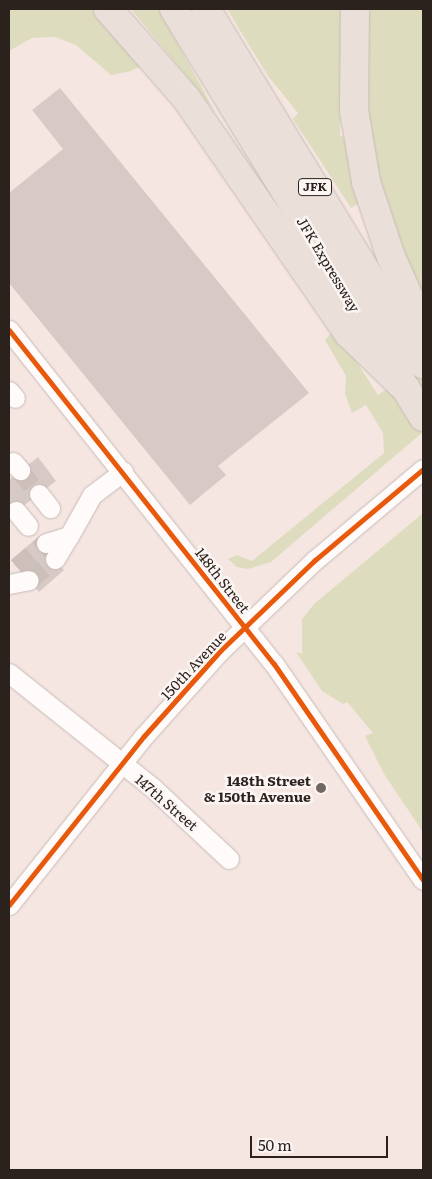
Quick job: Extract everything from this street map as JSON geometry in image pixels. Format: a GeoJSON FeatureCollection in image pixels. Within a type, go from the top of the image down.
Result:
{"type":"FeatureCollection","features":[{"type":"Feature","properties":{"kind":"highway"},"geometry":{"type":"LineString","coordinates":[[108,9],[186,98],[348,334],[406,388]]}},
{"type":"Feature","properties":{"kind":"highway","name":"JFK Expressway"},"geometry":{"type":"LineString","coordinates":[[174,9],[423,417]]}},
{"type":"Feature","properties":{"kind":"highway","name":"JFK Expressway"},"geometry":{"type":"LineString","coordinates":[[206,9],[423,364]]}},
{"type":"Feature","properties":{"kind":"highway"},"geometry":{"type":"LineString","coordinates":[[355,9],[353,92],[366,182],[391,257],[423,328]]}},
{"type":"Feature","properties":{"kind":"street","name":"148th Street"},"geometry":{"type":"LineString","coordinates":[[9,330],[245,626],[423,880]]}},
{"type":"Feature","properties":{"kind":"street","name":"150th Avenue"},"geometry":{"type":"LineString","coordinates":[[9,905],[123,763],[245,626],[315,560],[423,469]]}},
{"type":"Feature","properties":{"kind":"street"},"geometry":{"type":"LineString","coordinates":[[50,551],[69,536],[92,495],[123,472]]}},
{"type":"Feature","properties":{"kind":"street"},"geometry":{"type":"LineString","coordinates":[[39,494],[50,508]]}},
{"type":"Feature","properties":{"kind":"street"},"geometry":{"type":"LineString","coordinates":[[16,511],[28,526]]}},
{"type":"Feature","properties":{"kind":"street","name":"147th Street"},"geometry":{"type":"LineString","coordinates":[[9,673],[123,763],[229,858]]}},
{"type":"Feature","properties":{"kind":"shaded area"},"geometry":{"type":"Polygon","coordinates":[[[9,9],[103,9],[147,63],[131,71],[111,75],[76,45],[55,37],[32,38],[9,51],[9,9]]]}},
{"type":"Feature","properties":{"kind":"shaded area"},"geometry":{"type":"Polygon","coordinates":[[[131,9],[159,9],[215,112],[183,72],[131,9]]]}},
{"type":"Feature","properties":{"kind":"shaded area"},"geometry":{"type":"Polygon","coordinates":[[[227,9],[343,9],[340,136],[347,138],[361,202],[351,208],[293,119],[298,113],[268,76],[227,9]]]}},
{"type":"Feature","properties":{"kind":"shaded area"},"geometry":{"type":"Polygon","coordinates":[[[370,9],[423,9],[423,296],[407,262],[381,185],[369,118],[366,36],[370,9]]]}},
{"type":"Feature","properties":{"kind":"shaded area"},"geometry":{"type":"Polygon","coordinates":[[[335,328],[378,395],[423,363],[423,432],[271,562],[248,569],[237,567],[228,559],[237,555],[252,561],[384,453],[383,433],[366,405],[352,413],[345,394],[346,376],[325,340],[335,328]]]}},
{"type":"Feature","properties":{"kind":"shaded area"},"geometry":{"type":"Polygon","coordinates":[[[423,513],[423,832],[384,774],[365,736],[373,733],[347,702],[343,704],[322,691],[296,652],[302,654],[302,619],[314,604],[423,513]]]}},
{"type":"Feature","properties":{"kind":"building"},"geometry":{"type":"Polygon","coordinates":[[[60,88],[309,393],[218,466],[226,475],[190,505],[9,283],[9,193],[63,149],[32,110],[60,88]]]}},
{"type":"Feature","properties":{"kind":"building"},"geometry":{"type":"Polygon","coordinates":[[[38,457],[56,481],[9,517],[9,480],[38,457]]]}},
{"type":"Feature","properties":{"kind":"building"},"geometry":{"type":"Polygon","coordinates":[[[37,538],[64,570],[39,592],[11,560],[37,538]]]}},
{"type":"Feature","properties":{"kind":"tunnel"},"geometry":{"type":"LineString","coordinates":[[20,470],[39,494]]}},
{"type":"Feature","properties":{"kind":"tunnel"},"geometry":{"type":"LineString","coordinates":[[17,567],[46,543]]}},
{"type":"Feature","properties":{"kind":"tunnel"},"geometry":{"type":"LineString","coordinates":[[29,580],[55,559]]}},
{"type":"Feature","properties":{"kind":"cycle path"},"geometry":{"type":"LineString","coordinates":[[9,330],[274,664],[423,880]]}},
{"type":"Feature","properties":{"kind":"cycle path"},"geometry":{"type":"LineString","coordinates":[[9,905],[144,736],[221,650],[315,560],[423,469]]}},
{"type":"Feature","properties":{"kind":"place","name":"148th Street & 150th Avenue"},"geometry":{"type":"Point","coordinates":[321,788]}}]}
